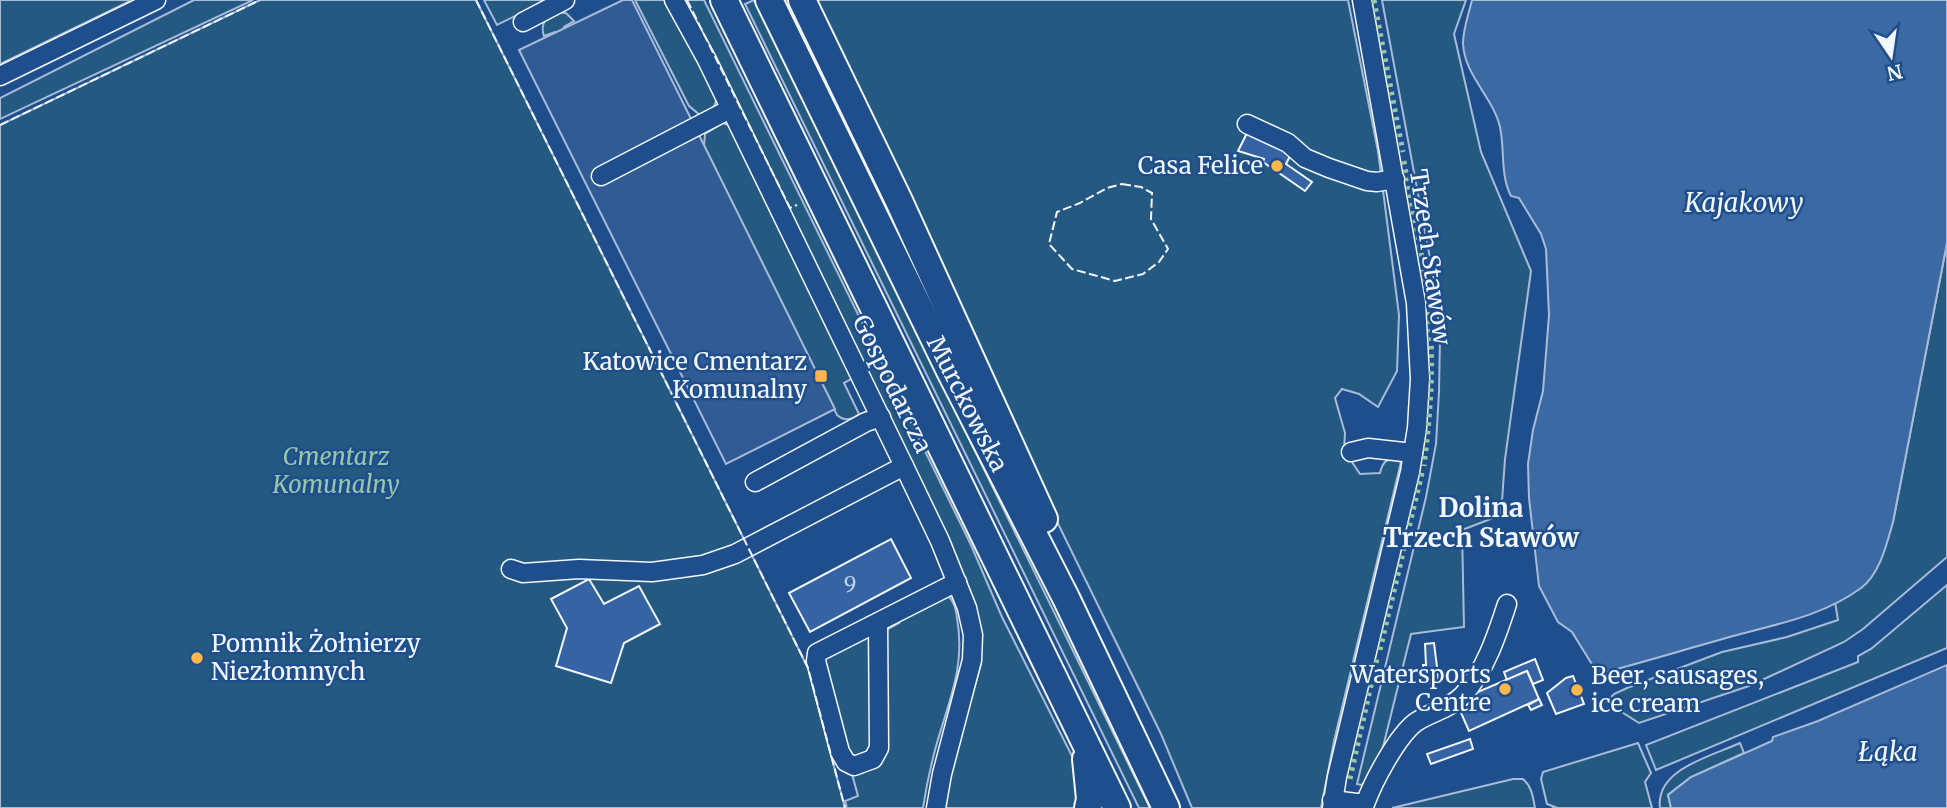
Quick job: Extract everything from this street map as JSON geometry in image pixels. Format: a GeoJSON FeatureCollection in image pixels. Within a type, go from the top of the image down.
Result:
{"type":"FeatureCollection","features":[{"type":"Feature","properties":{"kind":"highway","name":"Murckowska"},"geometry":{"type":"LineString","coordinates":[[724,0],[1117,808]]}},
{"type":"Feature","properties":{"kind":"highway","name":"Murckowska"},"geometry":{"type":"LineString","coordinates":[[769,0],[950,371],[1066,598],[1166,808]]}},
{"type":"Feature","properties":{"kind":"highway"},"geometry":{"type":"LineString","coordinates":[[802,0],[905,212],[1046,521],[1066,598]]}},
{"type":"Feature","properties":{"kind":"highway"},"geometry":{"type":"LineString","coordinates":[[1075,721],[1089,777],[1088,808]]}},
{"type":"Feature","properties":{"kind":"street"},"geometry":{"type":"LineString","coordinates":[[0,76],[156,0]]}},
{"type":"Feature","properties":{"kind":"street"},"geometry":{"type":"LineString","coordinates":[[523,22],[565,0]]}},
{"type":"Feature","properties":{"kind":"street","name":"Gospodarcza"},"geometry":{"type":"LineString","coordinates":[[674,0],[881,416],[957,582],[971,621],[974,649],[970,671],[942,774],[936,808]]}},
{"type":"Feature","properties":{"kind":"street","name":"Trzech Stawów"},"geometry":{"type":"LineString","coordinates":[[1332,804],[1413,453],[1420,379],[1416,303],[1362,0]]}},
{"type":"Feature","properties":{"kind":"street"},"geometry":{"type":"LineString","coordinates":[[601,176],[730,108]]}},
{"type":"Feature","properties":{"kind":"street"},"geometry":{"type":"LineString","coordinates":[[1247,124],[1288,143],[1305,158],[1329,168],[1367,181],[1395,179]]}},
{"type":"Feature","properties":{"kind":"street"},"geometry":{"type":"LineString","coordinates":[[755,482],[881,416]]}},
{"type":"Feature","properties":{"kind":"street"},"geometry":{"type":"LineString","coordinates":[[1351,452],[1368,448],[1413,453]]}},
{"type":"Feature","properties":{"kind":"street"},"geometry":{"type":"LineString","coordinates":[[511,569],[523,573],[579,569],[652,572],[704,565],[735,554],[904,466]]}},
{"type":"Feature","properties":{"kind":"street"},"geometry":{"type":"LineString","coordinates":[[878,622],[879,748],[873,758],[854,765],[845,762],[840,752],[815,656],[817,653],[878,622],[957,582]]}},
{"type":"Feature","properties":{"kind":"street"},"geometry":{"type":"LineString","coordinates":[[1332,804],[1366,804],[1372,783],[1410,729],[1416,723],[1450,706],[1463,695],[1482,666],[1507,604]]}},
{"type":"Feature","properties":{"kind":"green space"},"geometry":{"type":"Polygon","coordinates":[[[0,0],[132,0],[0,64],[0,0]]]}},
{"type":"Feature","properties":{"kind":"green space"},"geometry":{"type":"Polygon","coordinates":[[[194,0],[253,0],[0,119],[0,98],[194,0]]]}},
{"type":"Feature","properties":{"kind":"green space","name":"Cmentarz Komunalny"},"geometry":{"type":"Polygon","coordinates":[[[260,0],[476,0],[808,668],[845,808],[0,808],[0,125],[260,0]]]}},
{"type":"Feature","properties":{"kind":"green space"},"geometry":{"type":"Polygon","coordinates":[[[484,0],[547,0],[497,25],[484,0]]]}},
{"type":"Feature","properties":{"kind":"green space"},"geometry":{"type":"Polygon","coordinates":[[[635,0],[665,0],[684,31],[716,96],[714,106],[710,110],[700,115],[689,106],[635,0]]]}},
{"type":"Feature","properties":{"kind":"green space"},"geometry":{"type":"Polygon","coordinates":[[[683,0],[704,0],[971,545],[1002,617],[1079,770],[1078,808],[946,808],[955,755],[981,664],[981,630],[974,601],[933,509],[683,0]]]}},
{"type":"Feature","properties":{"kind":"green space"},"geometry":{"type":"Polygon","coordinates":[[[754,0],[1150,808],[1139,808],[745,4],[754,0]]]}},
{"type":"Feature","properties":{"kind":"green space"},"geometry":{"type":"Polygon","coordinates":[[[784,0],[790,0],[918,269],[915,268],[784,0]]]}},
{"type":"Feature","properties":{"kind":"green space"},"geometry":{"type":"Polygon","coordinates":[[[812,0],[1348,0],[1378,151],[1399,315],[1397,371],[1378,407],[1359,394],[1342,389],[1335,398],[1345,433],[1344,450],[1360,474],[1380,473],[1385,462],[1389,460],[1401,462],[1334,741],[1321,808],[1192,808],[1161,734],[998,401],[812,0]]]}},
{"type":"Feature","properties":{"kind":"green space"},"geometry":{"type":"Polygon","coordinates":[[[1382,0],[1466,0],[1454,34],[1481,152],[1531,271],[1505,459],[1501,515],[1462,530],[1464,627],[1411,634],[1382,751],[1368,782],[1361,785],[1357,784],[1426,497],[1436,444],[1439,392],[1440,337],[1434,280],[1382,0]]]}},
{"type":"Feature","properties":{"kind":"green space"},"geometry":{"type":"Polygon","coordinates":[[[554,12],[566,13],[574,21],[564,27],[617,134],[609,138],[555,32],[544,36],[544,22],[554,12]]]}},
{"type":"Feature","properties":{"kind":"green space"},"geometry":{"type":"Polygon","coordinates":[[[723,123],[731,126],[853,378],[844,383],[859,414],[854,418],[846,419],[837,415],[704,146],[705,134],[723,123]]]}},
{"type":"Feature","properties":{"kind":"green space"},"geometry":{"type":"Polygon","coordinates":[[[1947,243],[1947,557],[1844,642],[1749,686],[1639,723],[1606,702],[1614,694],[1627,688],[1722,652],[1787,637],[1838,620],[1835,602],[1862,587],[1884,550],[1893,522],[1947,243]]]}},
{"type":"Feature","properties":{"kind":"green space"},"geometry":{"type":"Polygon","coordinates":[[[1947,585],[1947,648],[1656,770],[1646,745],[1858,662],[1858,656],[1871,649],[1947,585]]]}},
{"type":"Feature","properties":{"kind":"green space"},"geometry":{"type":"Polygon","coordinates":[[[946,595],[953,602],[956,611],[959,653],[954,685],[933,757],[923,808],[847,808],[845,801],[858,796],[852,774],[877,763],[886,630],[899,623],[906,612],[946,595]]]}},
{"type":"Feature","properties":{"kind":"green space"},"geometry":{"type":"Polygon","coordinates":[[[870,636],[871,752],[857,758],[847,754],[822,657],[870,636]]]}},
{"type":"Feature","properties":{"kind":"green space"},"geometry":{"type":"Polygon","coordinates":[[[1638,743],[1651,773],[1645,782],[1652,808],[1552,808],[1555,807],[1547,804],[1541,779],[1543,772],[1638,743]]]}},
{"type":"Feature","properties":{"kind":"green space"},"geometry":{"type":"Polygon","coordinates":[[[1740,743],[1744,753],[1691,777],[1668,795],[1671,808],[1660,808],[1666,783],[1676,774],[1701,759],[1740,743]]]}},
{"type":"Feature","properties":{"kind":"green space"},"geometry":{"type":"Polygon","coordinates":[[[1513,779],[1523,779],[1526,782],[1532,792],[1535,808],[1392,808],[1513,779]]]}},
{"type":"Feature","properties":{"kind":"shaded area"},"geometry":{"type":"Polygon","coordinates":[[[623,0],[632,0],[835,409],[726,464],[519,50],[623,0]]]}},
{"type":"Feature","properties":{"kind":"water","name":"Kajakowy"},"geometry":{"type":"Polygon","coordinates":[[[1472,0],[1947,0],[1947,243],[1891,530],[1873,575],[1861,588],[1846,598],[1796,619],[1598,674],[1572,632],[1558,622],[1539,586],[1529,498],[1528,464],[1543,391],[1549,315],[1546,249],[1541,234],[1519,198],[1511,196],[1504,171],[1500,127],[1465,55],[1464,32],[1472,0]]]}},
{"type":"Feature","properties":{"kind":"water","name":"Łąka"},"geometry":{"type":"Polygon","coordinates":[[[1947,665],[1947,808],[1671,808],[1668,795],[1691,777],[1772,741],[1773,737],[1818,721],[1947,665]]]}},
{"type":"Feature","properties":{"kind":"building"},"geometry":{"type":"Polygon","coordinates":[[[1248,131],[1292,152],[1286,164],[1312,182],[1305,191],[1263,162],[1264,159],[1238,151],[1248,131]]]}},
{"type":"Feature","properties":{"kind":"building"},"geometry":{"type":"Polygon","coordinates":[[[891,539],[911,578],[810,632],[789,593],[891,539]]]}},
{"type":"Feature","properties":{"kind":"building"},"geometry":{"type":"Polygon","coordinates":[[[589,579],[604,604],[639,586],[660,624],[624,643],[611,683],[556,666],[567,628],[551,599],[589,579]]]}},
{"type":"Feature","properties":{"kind":"building"},"geometry":{"type":"Polygon","coordinates":[[[1434,643],[1439,683],[1424,683],[1425,644],[1434,643]]]}},
{"type":"Feature","properties":{"kind":"building"},"geometry":{"type":"Polygon","coordinates":[[[1535,659],[1543,680],[1533,684],[1527,671],[1507,680],[1504,672],[1535,659]]]}},
{"type":"Feature","properties":{"kind":"building"},"geometry":{"type":"Polygon","coordinates":[[[1527,671],[1539,699],[1469,731],[1458,706],[1466,697],[1527,671]]]}},
{"type":"Feature","properties":{"kind":"building"},"geometry":{"type":"Polygon","coordinates":[[[1573,676],[1584,704],[1556,714],[1547,693],[1566,678],[1573,676]]]}},
{"type":"Feature","properties":{"kind":"building"},"geometry":{"type":"Polygon","coordinates":[[[1539,699],[1542,705],[1531,710],[1528,705],[1539,699]]]}},
{"type":"Feature","properties":{"kind":"building"},"geometry":{"type":"Polygon","coordinates":[[[1470,739],[1473,749],[1431,764],[1427,754],[1470,739]]]}},
{"type":"Feature","properties":{"kind":"hedge"},"geometry":{"type":"LineString","coordinates":[[1374,0],[1403,152]]}},
{"type":"Feature","properties":{"kind":"hedge"},"geometry":{"type":"LineString","coordinates":[[1404,161],[1430,321],[1431,394],[1424,466]]}},
{"type":"Feature","properties":{"kind":"hedge"},"geometry":{"type":"LineString","coordinates":[[1380,650],[1423,469]]}},
{"type":"Feature","properties":{"kind":"hedge"},"geometry":{"type":"LineString","coordinates":[[1350,779],[1377,659]]}},
{"type":"Feature","properties":{"kind":"fence"},"geometry":{"type":"LineString","coordinates":[[0,125],[260,0]]}},
{"type":"Feature","properties":{"kind":"fence"},"geometry":{"type":"LineString","coordinates":[[476,0],[808,668],[845,808]]}},
{"type":"Feature","properties":{"kind":"fence"},"geometry":{"type":"LineString","coordinates":[[687,0],[790,208],[797,205]]}},
{"type":"Feature","properties":{"kind":"fence"},"geometry":{"type":"LineString","coordinates":[[1122,184],[1141,187],[1152,193],[1151,219],[1168,249],[1159,262],[1143,274],[1115,281],[1072,269],[1049,244],[1057,212],[1107,188],[1122,184]]}},
{"type":"Feature","properties":{"kind":"place","name":"Casa Felice"},"geometry":{"type":"Point","coordinates":[1277,166]}},
{"type":"Feature","properties":{"kind":"place","name":"Katowice Cmentarz Komunalny"},"geometry":{"type":"Point","coordinates":[821,376]}},
{"type":"Feature","properties":{"kind":"place","name":"Pomnik Żołnierzy Niezłomnych"},"geometry":{"type":"Point","coordinates":[197,658]}},
{"type":"Feature","properties":{"kind":"place","name":"Watersports Centre"},"geometry":{"type":"Point","coordinates":[1505,689]}},
{"type":"Feature","properties":{"kind":"place","name":"Beer, sausages, ice cream"},"geometry":{"type":"Point","coordinates":[1577,690]}},
{"type":"Feature","properties":{"kind":"district","name":"Dolina Trzech Stawów"},"geometry":{"type":"Point","coordinates":[1481,523]}}]}
